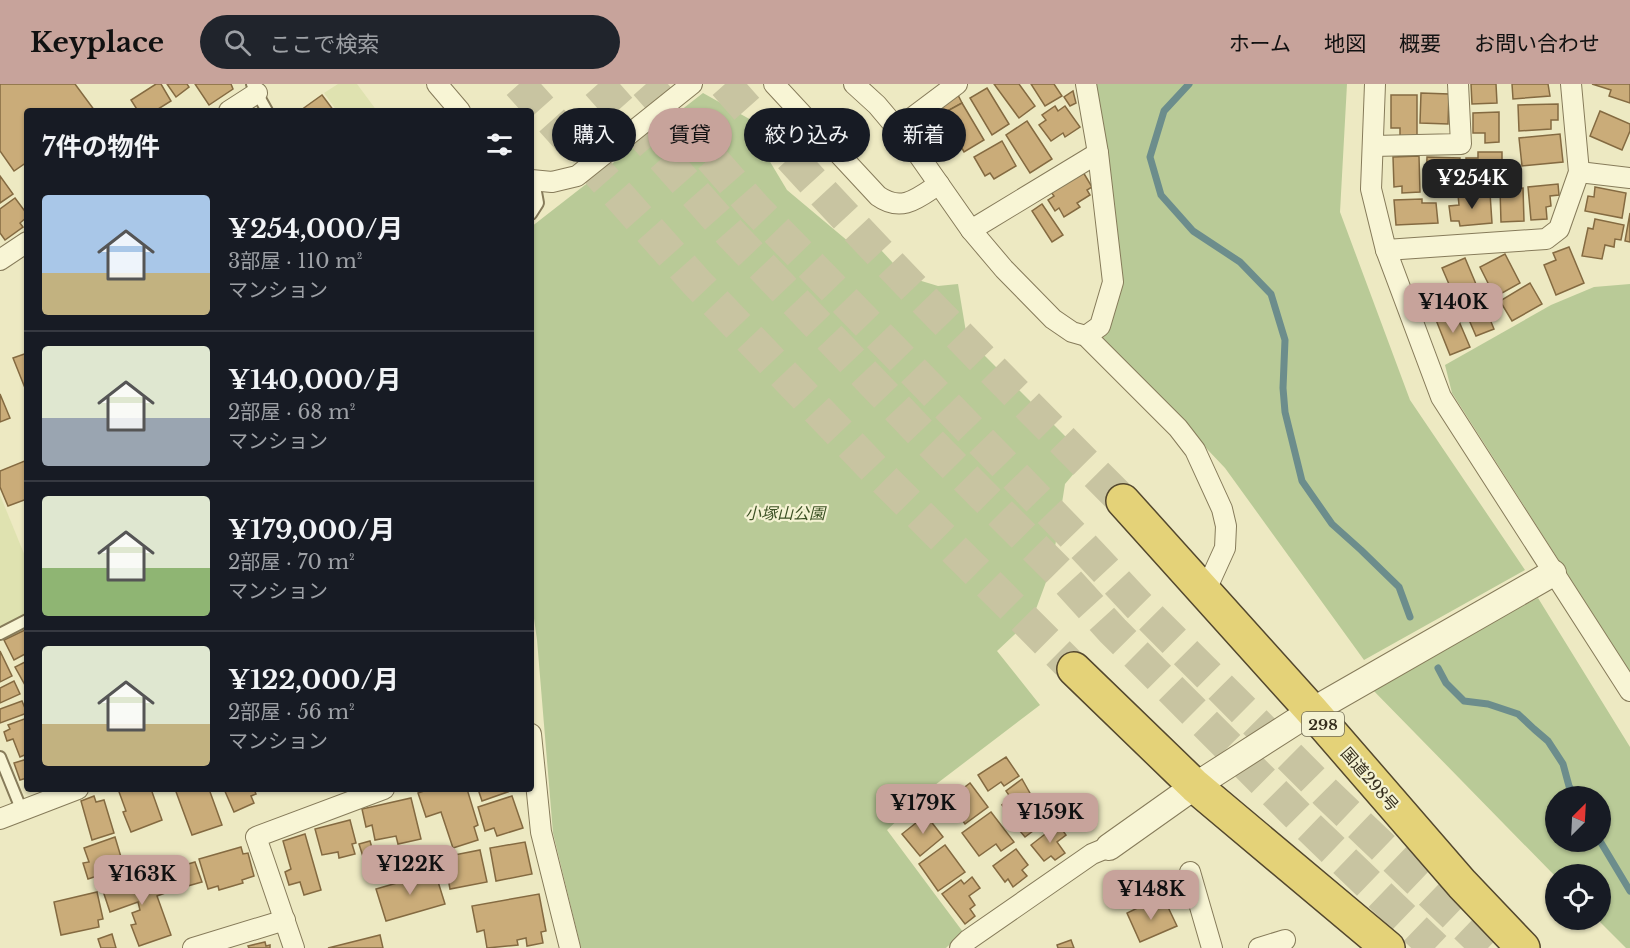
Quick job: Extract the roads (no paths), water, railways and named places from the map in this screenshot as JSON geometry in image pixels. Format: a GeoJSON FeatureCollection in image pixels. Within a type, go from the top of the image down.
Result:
{"type":"FeatureCollection","features":[{"type":"Feature","properties":{"kind":"highway","name":"国道298号"},"geometry":{"type":"LineString","coordinates":[[1123,501],[1312,711],[1455,876],[1523,948]]}},
{"type":"Feature","properties":{"kind":"highway"},"geometry":{"type":"LineString","coordinates":[[1074,669],[1195,786],[1388,948]]}},
{"type":"Feature","properties":{"kind":"street"},"geometry":{"type":"LineString","coordinates":[[437,84],[457,108]]}},
{"type":"Feature","properties":{"kind":"street"},"geometry":{"type":"LineString","coordinates":[[534,181],[552,182],[577,176],[692,84]]}},
{"type":"Feature","properties":{"kind":"street"},"geometry":{"type":"LineString","coordinates":[[774,84],[888,204],[902,205],[939,184]]}},
{"type":"Feature","properties":{"kind":"street"},"geometry":{"type":"LineString","coordinates":[[854,84],[882,111]]}},
{"type":"Feature","properties":{"kind":"street"},"geometry":{"type":"LineString","coordinates":[[925,108],[957,84]]}},
{"type":"Feature","properties":{"kind":"street"},"geometry":{"type":"LineString","coordinates":[[1086,84],[1098,153],[1113,282],[1100,326],[1086,336]]}},
{"type":"Feature","properties":{"kind":"street"},"geometry":{"type":"LineString","coordinates":[[1375,84],[1371,189],[1386,250],[1441,397],[1630,691]]}},
{"type":"Feature","properties":{"kind":"street"},"geometry":{"type":"LineString","coordinates":[[1373,146],[1461,144],[1458,84]]}},
{"type":"Feature","properties":{"kind":"street"},"geometry":{"type":"LineString","coordinates":[[1386,250],[1546,239],[1558,229],[1580,172],[1571,84]]}},
{"type":"Feature","properties":{"kind":"street"},"geometry":{"type":"LineString","coordinates":[[233,108],[255,88]]}},
{"type":"Feature","properties":{"kind":"street"},"geometry":{"type":"LineString","coordinates":[[971,230],[1098,153]]}},
{"type":"Feature","properties":{"kind":"street"},"geometry":{"type":"LineString","coordinates":[[923,162],[971,230],[1004,269],[1053,319],[1072,332],[1086,336],[1178,428],[1195,450],[1222,509],[1226,526],[1225,548],[1205,592]]}},
{"type":"Feature","properties":{"kind":"street"},"geometry":{"type":"LineString","coordinates":[[1580,172],[1630,178]]}},
{"type":"Feature","properties":{"kind":"street"},"geometry":{"type":"LineString","coordinates":[[0,260],[24,244]]}},
{"type":"Feature","properties":{"kind":"street"},"geometry":{"type":"LineString","coordinates":[[960,948],[968,940],[1092,854],[1109,847],[1195,786],[1312,711],[1553,573]]}},
{"type":"Feature","properties":{"kind":"street"},"geometry":{"type":"LineString","coordinates":[[534,763],[541,832],[570,948]]}},
{"type":"Feature","properties":{"kind":"street"},"geometry":{"type":"LineString","coordinates":[[0,819],[70,792]]}},
{"type":"Feature","properties":{"kind":"street"},"geometry":{"type":"LineString","coordinates":[[294,948],[256,837],[376,792]]}},
{"type":"Feature","properties":{"kind":"street"},"geometry":{"type":"LineString","coordinates":[[1190,872],[1212,948]]}},
{"type":"Feature","properties":{"kind":"street"},"geometry":{"type":"LineString","coordinates":[[193,948],[285,920]]}},
{"type":"Feature","properties":{"kind":"street"},"geometry":{"type":"LineString","coordinates":[[1259,948],[1285,940]]}},
{"type":"Feature","properties":{"kind":"lane"},"geometry":{"type":"LineString","coordinates":[[255,88],[265,108]]}},
{"type":"Feature","properties":{"kind":"lane"},"geometry":{"type":"LineString","coordinates":[[534,188],[538,203],[534,209]]}},
{"type":"Feature","properties":{"kind":"lane"},"geometry":{"type":"LineString","coordinates":[[0,634],[24,622]]}},
{"type":"Feature","properties":{"kind":"lane"},"geometry":{"type":"LineString","coordinates":[[0,757],[22,811]]}},
{"type":"Feature","properties":{"kind":"waterway"},"geometry":{"type":"LineString","coordinates":[[1189,84],[1164,111],[1150,157],[1161,195],[1193,231],[1240,262],[1271,294],[1285,340],[1283,388],[1285,412],[1302,481],[1332,524],[1399,587],[1410,617]]}},
{"type":"Feature","properties":{"kind":"waterway"},"geometry":{"type":"LineString","coordinates":[[1438,668],[1446,683],[1464,701],[1488,704],[1518,714],[1548,741],[1563,764],[1569,786]]}},
{"type":"Feature","properties":{"kind":"waterway"},"geometry":{"type":"LineString","coordinates":[[1607,852],[1630,891]]}},
{"type":"Feature","properties":{"kind":"tunnel"},"geometry":{"type":"LineString","coordinates":[[519,84],[697,283],[874,469],[1074,669]]}},
{"type":"Feature","properties":{"kind":"tunnel"},"geometry":{"type":"LineString","coordinates":[[598,84],[731,234],[921,433],[1060,573],[1113,631],[1303,821],[1435,948]]}},
{"type":"Feature","properties":{"kind":"tunnel"},"geometry":{"type":"LineString","coordinates":[[646,84],[755,208],[1138,605],[1326,793],[1488,948]]}},
{"type":"Feature","properties":{"kind":"tunnel"},"geometry":{"type":"LineString","coordinates":[[725,84],[871,244],[1123,501]]}},
{"type":"Feature","properties":{"kind":"park label","name":"小塚山公園"},"geometry":{"type":"Point","coordinates":[785,513]}}]}
